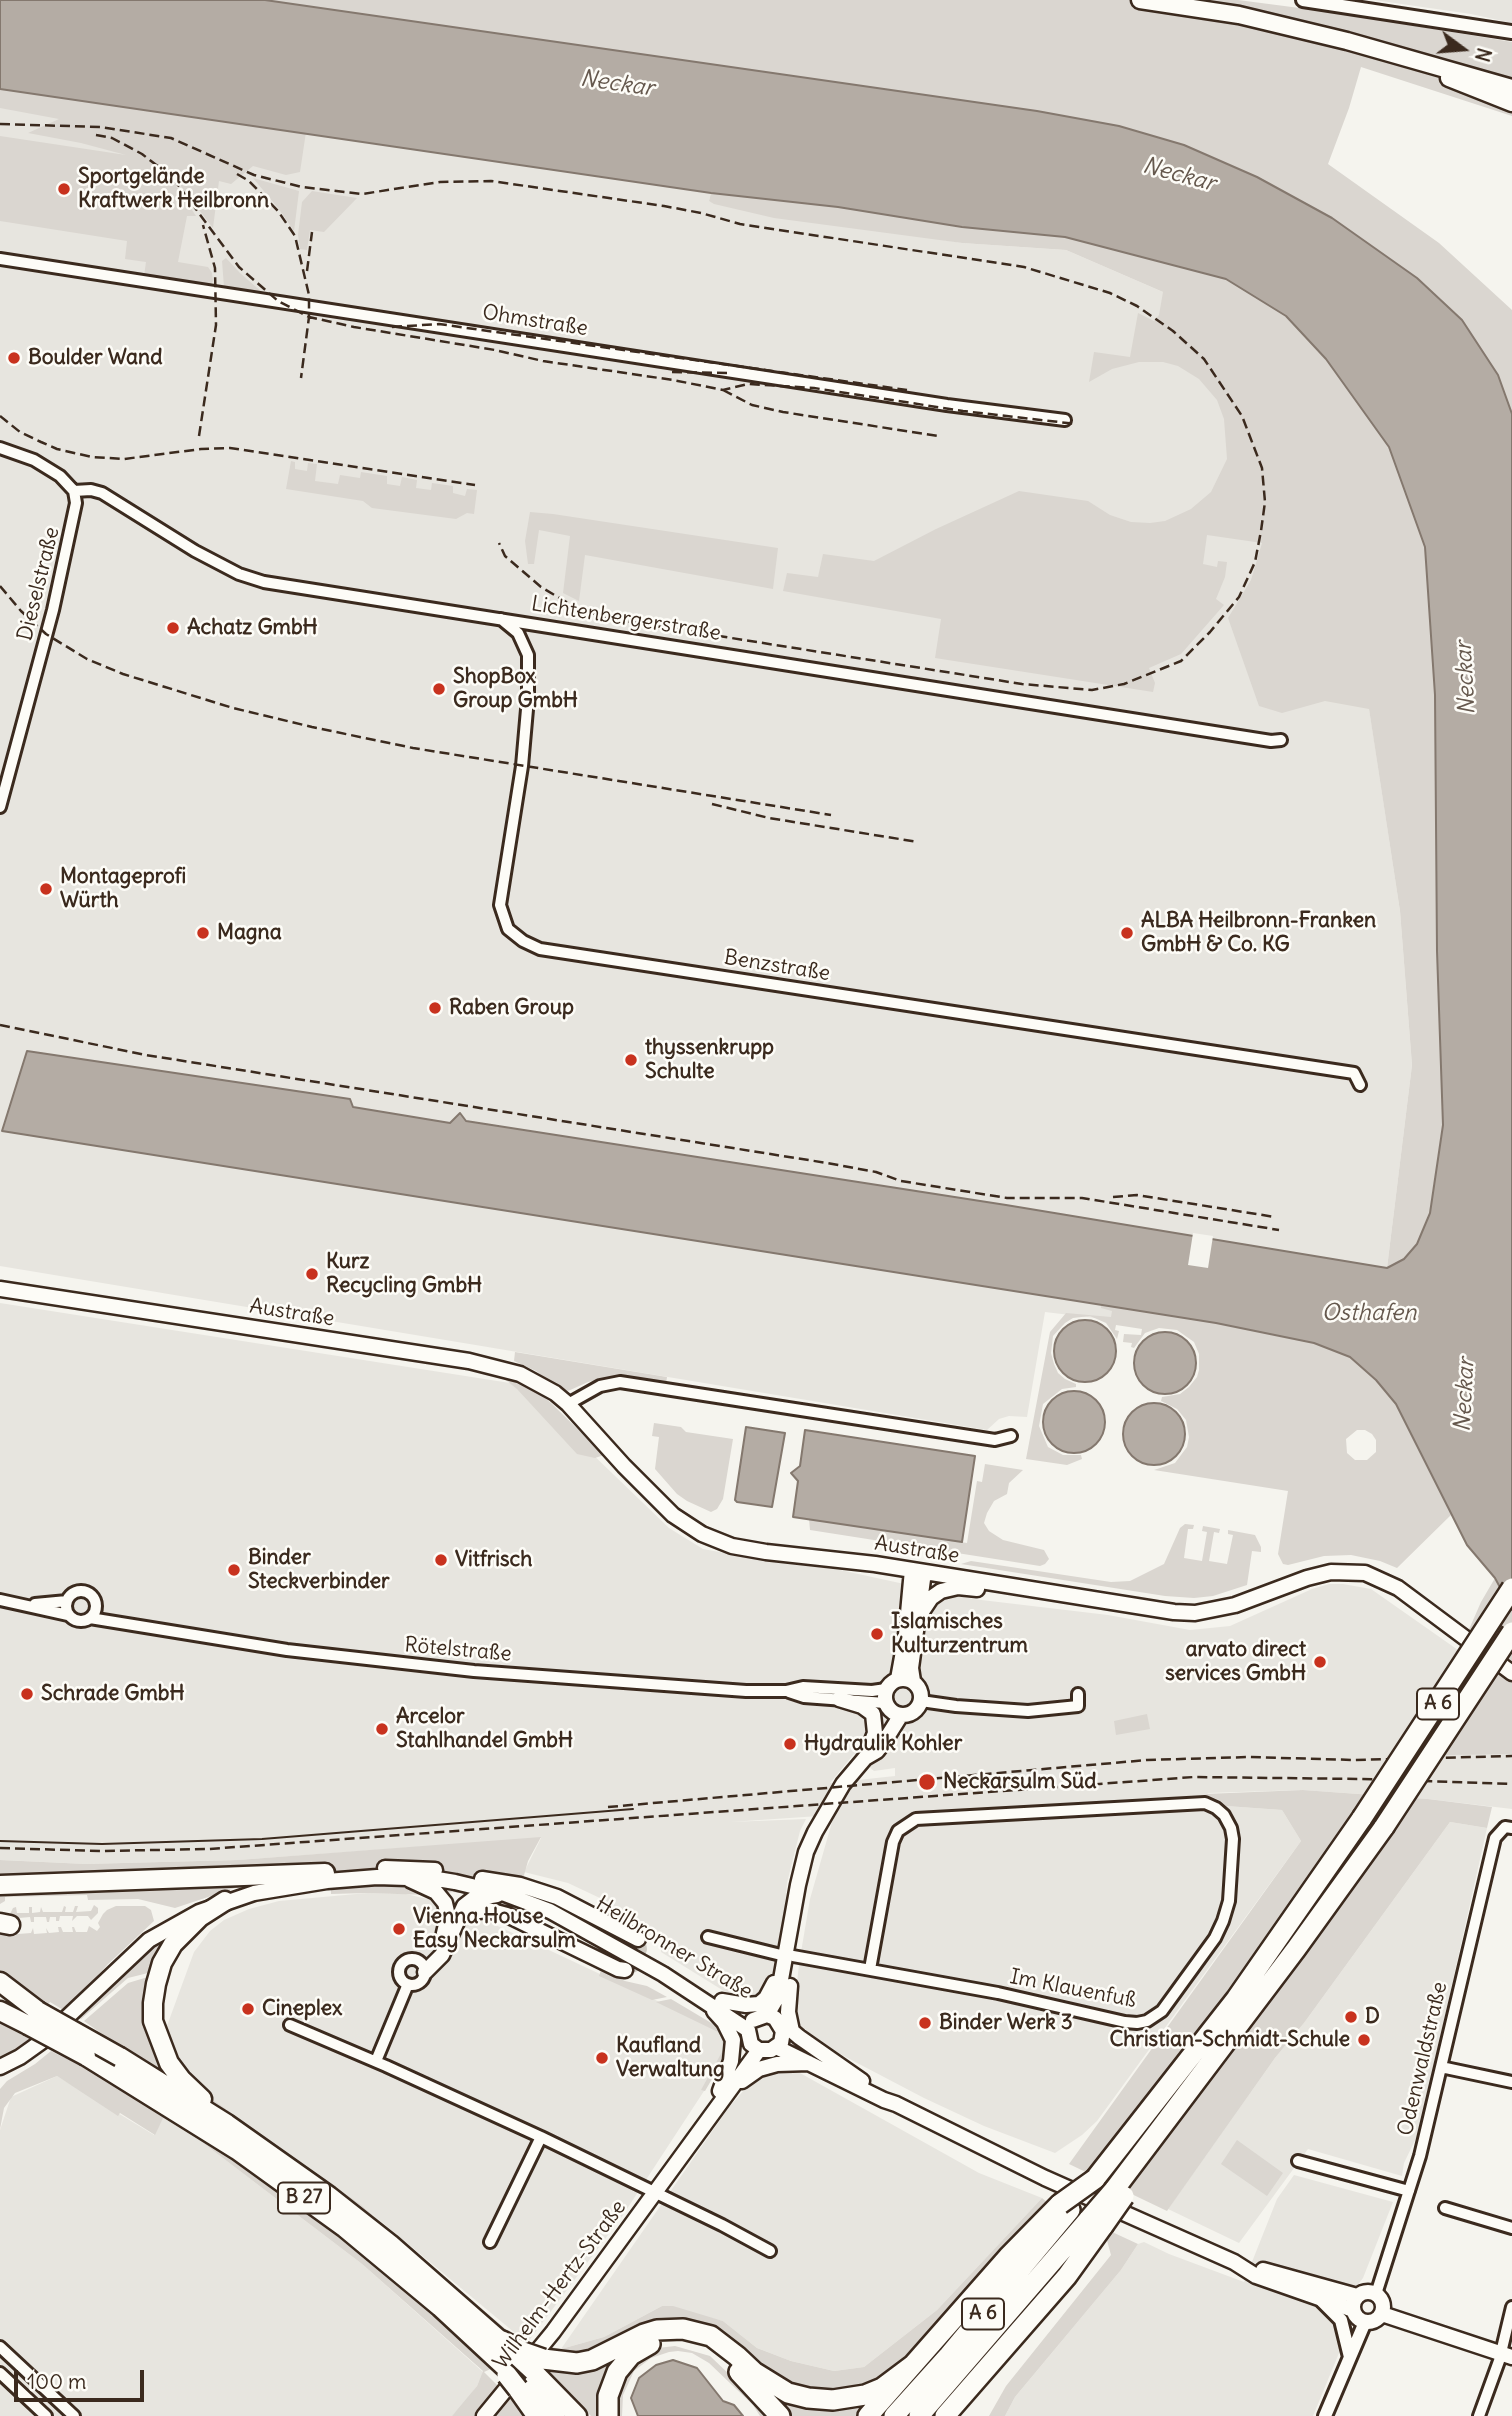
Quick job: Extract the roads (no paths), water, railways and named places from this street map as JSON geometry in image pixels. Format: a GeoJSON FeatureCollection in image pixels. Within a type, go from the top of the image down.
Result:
{"type":"FeatureCollection","features":[{"type":"Feature","properties":{"kind":"highway","name":"A 6"},"geometry":{"type":"LineString","coordinates":[[894,2416],[949,2355],[1065,2207],[1095,2179],[1236,1999],[1362,1818],[1512,1588]]}},
{"type":"Feature","properties":{"kind":"highway","name":"A 6"},"geometry":{"type":"LineString","coordinates":[[919,2416],[1096,2222],[1119,2193],[1180,2104],[1353,1873],[1512,1632]]}},
{"type":"Feature","properties":{"kind":"highway"},"geometry":{"type":"LineString","coordinates":[[0,1885],[325,1873]]}},
{"type":"Feature","properties":{"kind":"highway"},"geometry":{"type":"LineString","coordinates":[[225,1901],[200,1917],[173,1944],[162,1963],[156,1984],[153,2021],[169,2063],[181,2079],[237,2124],[246,2137]]}},
{"type":"Feature","properties":{"kind":"highway"},"geometry":{"type":"LineString","coordinates":[[0,1982],[33,2018]]}},
{"type":"Feature","properties":{"kind":"highway","name":"B 27"},"geometry":{"type":"LineString","coordinates":[[0,1992],[86,2056],[237,2150],[345,2228],[578,2416]]}},
{"type":"Feature","properties":{"kind":"highway","name":"B 27"},"geometry":{"type":"LineString","coordinates":[[0,2011],[33,2018],[120,2057],[246,2137],[366,2224],[502,2342]]}},
{"type":"Feature","properties":{"kind":"highway"},"geometry":{"type":"LineString","coordinates":[[868,2416],[1008,2257],[1065,2207]]}},
{"type":"Feature","properties":{"kind":"highway"},"geometry":{"type":"LineString","coordinates":[[948,2414],[1067,2276],[1096,2222]]}},
{"type":"Feature","properties":{"kind":"highway"},"geometry":{"type":"LineString","coordinates":[[520,2369],[592,2360],[644,2334],[657,2330],[683,2329],[711,2336],[762,2378],[788,2393],[808,2398],[833,2400],[864,2395],[882,2388],[914,2364]]}},
{"type":"Feature","properties":{"kind":"highway"},"geometry":{"type":"LineString","coordinates":[[608,2416],[610,2388],[623,2362],[642,2347],[675,2339],[693,2341],[708,2347],[742,2375],[780,2416]]}},
{"type":"Feature","properties":{"kind":"highway"},"geometry":{"type":"LineString","coordinates":[[502,2342],[520,2369],[537,2416]]}},
{"type":"Feature","properties":{"kind":"highway","name":"B 27"},"geometry":{"type":"LineString","coordinates":[[520,2369],[555,2416]]}},
{"type":"Feature","properties":{"kind":"main road"},"geometry":{"type":"LineString","coordinates":[[1140,0],[1239,15],[1347,41],[1512,88]]}},
{"type":"Feature","properties":{"kind":"main road"},"geometry":{"type":"LineString","coordinates":[[1385,53],[1512,103]]}},
{"type":"Feature","properties":{"kind":"main road","name":"Austraße"},"geometry":{"type":"LineString","coordinates":[[0,1289],[504,1368],[555,1393],[659,1503],[702,1534],[732,1546],[1195,1613],[1235,1605],[1307,1578],[1331,1572],[1365,1573],[1398,1588],[1512,1673]]}},
{"type":"Feature","properties":{"kind":"main road"},"geometry":{"type":"LineString","coordinates":[[759,2030],[778,1996],[803,1863],[815,1832],[841,1786],[884,1730],[890,1704],[911,1668],[918,1619],[918,1571]]}},
{"type":"Feature","properties":{"kind":"main road"},"geometry":{"type":"LineString","coordinates":[[905,1680],[906,1635],[918,1571]]}},
{"type":"Feature","properties":{"kind":"main road"},"geometry":{"type":"LineString","coordinates":[[918,1619],[931,1598],[941,1591],[958,1587],[986,1591],[1001,1584]]}},
{"type":"Feature","properties":{"kind":"main road"},"geometry":{"type":"LineString","coordinates":[[890,1704],[911,1713],[920,1701],[919,1688],[905,1680]]}},
{"type":"Feature","properties":{"kind":"main road"},"geometry":{"type":"LineString","coordinates":[[839,1699],[862,1706],[873,1714],[875,1733],[867,1753]]}},
{"type":"Feature","properties":{"kind":"main road","name":"Heilbronner Straße"},"geometry":{"type":"LineString","coordinates":[[68,2017],[111,1964],[146,1933],[208,1900],[246,1888],[325,1873],[411,1868],[482,1879],[524,1892],[582,1917],[722,2001],[759,2030]]}},
{"type":"Feature","properties":{"kind":"main road","name":"Heilbronner Straße"},"geometry":{"type":"LineString","coordinates":[[0,2067],[31,2049],[149,1940],[199,1912],[254,1893],[327,1881],[377,1877],[437,1879],[505,1895],[550,1911],[759,2030]]}},
{"type":"Feature","properties":{"kind":"main road"},"geometry":{"type":"LineString","coordinates":[[405,1878],[436,1892],[444,1903],[448,1916],[438,1950],[422,1967]]}},
{"type":"Feature","properties":{"kind":"main road"},"geometry":{"type":"LineString","coordinates":[[482,1879],[520,1885],[557,1897],[638,1939]]}},
{"type":"Feature","properties":{"kind":"main road"},"geometry":{"type":"LineString","coordinates":[[422,1967],[442,1955],[464,1906],[473,1899],[505,1895]]}},
{"type":"Feature","properties":{"kind":"main road"},"geometry":{"type":"LineString","coordinates":[[459,1917],[470,1912],[488,1910],[507,1915],[625,1970]]}},
{"type":"Feature","properties":{"kind":"main road"},"geometry":{"type":"LineString","coordinates":[[722,2001],[759,2004],[766,1998],[787,1958]]}},
{"type":"Feature","properties":{"kind":"main road"},"geometry":{"type":"LineString","coordinates":[[787,1958],[790,1986],[788,2012],[792,2031],[896,2104]]}},
{"type":"Feature","properties":{"kind":"main road"},"geometry":{"type":"LineString","coordinates":[[759,2030],[790,1986]]}},
{"type":"Feature","properties":{"kind":"main road"},"geometry":{"type":"LineString","coordinates":[[707,2002],[724,2022],[733,2040],[731,2061],[721,2097]]}},
{"type":"Feature","properties":{"kind":"main road"},"geometry":{"type":"LineString","coordinates":[[759,2030],[813,2064],[1045,2178],[1234,2262],[1355,2303]]}},
{"type":"Feature","properties":{"kind":"main road"},"geometry":{"type":"LineString","coordinates":[[759,2030],[771,2050],[780,2042]]}},
{"type":"Feature","properties":{"kind":"main road","name":"Wilhelm-Hertz-Straße"},"geometry":{"type":"LineString","coordinates":[[484,2416],[553,2332],[667,2177],[721,2097],[759,2030]]}},
{"type":"Feature","properties":{"kind":"main road"},"geometry":{"type":"LineString","coordinates":[[780,2042],[867,2084]]}},
{"type":"Feature","properties":{"kind":"main road"},"geometry":{"type":"LineString","coordinates":[[721,2097],[759,2069],[784,2063],[813,2064]]}},
{"type":"Feature","properties":{"kind":"main road"},"geometry":{"type":"LineString","coordinates":[[1234,2262],[1256,2276],[1315,2297],[1355,2303]]}},
{"type":"Feature","properties":{"kind":"main road"},"geometry":{"type":"LineString","coordinates":[[1366,2292],[1376,2294],[1383,2303],[1382,2314],[1374,2320],[1364,2322],[1357,2317],[1355,2303],[1366,2292]]}},
{"type":"Feature","properties":{"kind":"main road"},"geometry":{"type":"LineString","coordinates":[[1382,2314],[1506,2356]]}},
{"type":"Feature","properties":{"kind":"street"},"geometry":{"type":"LineString","coordinates":[[1304,0],[1512,32]]}},
{"type":"Feature","properties":{"kind":"street","name":"Ohmstraße"},"geometry":{"type":"LineString","coordinates":[[0,259],[1065,420]]}},
{"type":"Feature","properties":{"kind":"street"},"geometry":{"type":"LineString","coordinates":[[0,447],[34,460],[54,472],[74,491]]}},
{"type":"Feature","properties":{"kind":"street","name":"Lichtenbergerstraße"},"geometry":{"type":"LineString","coordinates":[[74,491],[91,490],[102,493],[195,551],[253,579],[1259,739],[1281,740]]}},
{"type":"Feature","properties":{"kind":"street","name":"Dieselstraße"},"geometry":{"type":"LineString","coordinates":[[0,807],[70,538],[76,512],[74,491]]}},
{"type":"Feature","properties":{"kind":"street","name":"Benzstraße"},"geometry":{"type":"LineString","coordinates":[[501,618],[518,633],[528,656],[528,698],[522,766],[500,905],[508,929],[523,941],[540,949],[1354,1073],[1360,1084]]}},
{"type":"Feature","properties":{"kind":"street"},"geometry":{"type":"LineString","coordinates":[[568,1405],[600,1386],[620,1382],[995,1440],[1011,1436]]}},
{"type":"Feature","properties":{"kind":"street"},"geometry":{"type":"LineString","coordinates":[[0,1600],[68,1615],[78,1621],[90,1618],[96,1607],[91,1595],[83,1592],[72,1594],[67,1601],[68,1615]]}},
{"type":"Feature","properties":{"kind":"street"},"geometry":{"type":"LineString","coordinates":[[25,1604],[67,1601]]}},
{"type":"Feature","properties":{"kind":"street","name":"Rötelstraße"},"geometry":{"type":"LineString","coordinates":[[96,1607],[129,1624]]}},
{"type":"Feature","properties":{"kind":"street","name":"Rötelstraße"},"geometry":{"type":"LineString","coordinates":[[90,1618],[287,1650],[401,1664],[716,1689],[786,1691],[803,1687],[872,1691],[890,1704]]}},
{"type":"Feature","properties":{"kind":"street","name":"Rötelstraße"},"geometry":{"type":"LineString","coordinates":[[786,1691],[804,1697],[890,1704]]}},
{"type":"Feature","properties":{"kind":"street"},"geometry":{"type":"LineString","coordinates":[[920,1701],[1028,1711],[1078,1706],[1078,1694]]}},
{"type":"Feature","properties":{"kind":"street","name":"Im Klauenfuß"},"geometry":{"type":"LineString","coordinates":[[708,1937],[787,1958],[870,1969],[998,1993],[1125,2022],[1147,2021],[1162,2011],[1215,1938],[1223,1921],[1229,1900],[1233,1839],[1231,1828],[1224,1815],[1205,1803],[916,1819],[898,1831],[893,1842],[870,1969]]}},
{"type":"Feature","properties":{"kind":"street","name":"Odenwaldstraße"},"geometry":{"type":"LineString","coordinates":[[1376,2294],[1409,2191],[1495,1838],[1505,1827],[1512,1828]]}},
{"type":"Feature","properties":{"kind":"street"},"geometry":{"type":"LineString","coordinates":[[407,1961],[422,1967],[419,1983],[408,1984],[400,1975],[401,1967],[407,1961]]}},
{"type":"Feature","properties":{"kind":"street"},"geometry":{"type":"LineString","coordinates":[[376,2061],[408,1984]]}},
{"type":"Feature","properties":{"kind":"street"},"geometry":{"type":"LineString","coordinates":[[290,2025],[376,2061],[541,2137],[770,2251]]}},
{"type":"Feature","properties":{"kind":"street"},"geometry":{"type":"LineString","coordinates":[[1441,2067],[1512,2082]]}},
{"type":"Feature","properties":{"kind":"street"},"geometry":{"type":"LineString","coordinates":[[490,2242],[541,2137]]}},
{"type":"Feature","properties":{"kind":"street"},"geometry":{"type":"LineString","coordinates":[[1298,2161],[1409,2191]]}},
{"type":"Feature","properties":{"kind":"street"},"geometry":{"type":"LineString","coordinates":[[1445,2208],[1512,2228]]}},
{"type":"Feature","properties":{"kind":"street"},"geometry":{"type":"LineString","coordinates":[[1315,2297],[1326,2303],[1341,2320],[1350,2360]]}},
{"type":"Feature","properties":{"kind":"street"},"geometry":{"type":"LineString","coordinates":[[1479,2416],[1506,2356],[1512,2307]]}},
{"type":"Feature","properties":{"kind":"street"},"geometry":{"type":"LineString","coordinates":[[1325,2416],[1364,2322]]}},
{"type":"Feature","properties":{"kind":"street"},"geometry":{"type":"LineString","coordinates":[[0,2347],[74,2416]]}},
{"type":"Feature","properties":{"kind":"street"},"geometry":{"type":"LineString","coordinates":[[0,2373],[41,2415],[59,2403]]}},
{"type":"Feature","properties":{"kind":"street"},"geometry":{"type":"LineString","coordinates":[[55,2416],[59,2403]]}},
{"type":"Feature","properties":{"kind":"water"},"geometry":{"type":"Polygon","coordinates":[[[0,0],[265,0],[1037,111],[1119,126],[1184,145],[1257,177],[1332,218],[1417,278],[1462,320],[1498,375],[1512,414],[1512,1610],[1495,1578],[1467,1545],[1396,1404],[1376,1380],[1350,1357],[1314,1343],[1216,1323],[2,1131],[27,1051],[350,1099],[353,1107],[450,1123],[460,1113],[466,1121],[1006,1205],[1387,1268],[1404,1259],[1417,1244],[1430,1213],[1443,1125],[1437,951],[1435,695],[1425,547],[1389,447],[1326,359],[1286,316],[1226,279],[1065,237],[962,227],[838,207],[711,193],[0,89],[0,0]]]}},
{"type":"Feature","properties":{"kind":"water"},"geometry":{"type":"Polygon","coordinates":[[[1079,1320],[1091,1320],[1107,1329],[1114,1339],[1114,1363],[1107,1373],[1091,1382],[1079,1382],[1068,1377],[1059,1368],[1054,1357],[1054,1345],[1059,1334],[1068,1325],[1079,1320]]]}},
{"type":"Feature","properties":{"kind":"water"},"geometry":{"type":"Polygon","coordinates":[[[1159,1332],[1171,1332],[1187,1341],[1194,1351],[1194,1375],[1187,1385],[1171,1394],[1159,1394],[1148,1389],[1139,1380],[1134,1369],[1134,1357],[1139,1346],[1148,1337],[1159,1332]]]}},
{"type":"Feature","properties":{"kind":"water"},"geometry":{"type":"Polygon","coordinates":[[[1068,1391],[1080,1391],[1096,1400],[1103,1410],[1103,1434],[1096,1444],[1080,1453],[1068,1453],[1057,1448],[1048,1439],[1043,1428],[1043,1416],[1048,1405],[1057,1396],[1068,1391]]]}},
{"type":"Feature","properties":{"kind":"water"},"geometry":{"type":"Polygon","coordinates":[[[1148,1403],[1160,1403],[1176,1412],[1183,1422],[1183,1446],[1176,1456],[1160,1465],[1148,1465],[1137,1460],[1128,1451],[1123,1440],[1123,1428],[1128,1417],[1137,1408],[1148,1403]]]}},
{"type":"Feature","properties":{"kind":"water"},"geometry":{"type":"Polygon","coordinates":[[[746,1427],[785,1433],[772,1507],[735,1500],[746,1427]]]}},
{"type":"Feature","properties":{"kind":"water"},"geometry":{"type":"Polygon","coordinates":[[[805,1430],[975,1456],[962,1542],[793,1517],[798,1481],[791,1473],[800,1466],[805,1430]]]}},
{"type":"Feature","properties":{"kind":"water"},"geometry":{"type":"Polygon","coordinates":[[[673,2360],[697,2368],[723,2401],[734,2405],[743,2416],[638,2416],[631,2398],[639,2378],[656,2365],[673,2360]]]}},
{"type":"Feature","properties":{"kind":"tunnel"},"geometry":{"type":"LineString","coordinates":[[625,1970],[634,1965],[640,1949],[638,1939]]}},
{"type":"Feature","properties":{"kind":"tram line"},"geometry":{"type":"LineString","coordinates":[[0,1841],[102,1844],[262,1839],[633,1809]]}},
{"type":"Feature","properties":{"kind":"railway"},"geometry":{"type":"LineString","coordinates":[[0,124],[100,127],[171,138],[254,175],[302,187],[362,194],[440,182],[491,181],[664,206],[740,224],[1024,267],[1110,293],[1137,306],[1173,331],[1204,359],[1242,416],[1262,468],[1265,502],[1255,562],[1239,597],[1210,632],[1181,661],[1124,684],[1092,690],[1022,684],[605,618],[568,603],[541,587],[505,556],[499,543]]}},
{"type":"Feature","properties":{"kind":"railway"},"geometry":{"type":"LineString","coordinates":[[96,135],[112,138],[142,154],[172,177],[239,267],[278,301],[309,317],[543,361],[723,390],[748,384],[814,388],[963,411],[1076,424]]}},
{"type":"Feature","properties":{"kind":"railway"},"geometry":{"type":"LineString","coordinates":[[237,174],[249,181],[278,211],[295,236],[309,295],[309,317],[301,378]]}},
{"type":"Feature","properties":{"kind":"railway"},"geometry":{"type":"LineString","coordinates":[[199,436],[216,325],[215,268],[203,225]]}},
{"type":"Feature","properties":{"kind":"railway"},"geometry":{"type":"LineString","coordinates":[[307,271],[312,232]]}},
{"type":"Feature","properties":{"kind":"railway"},"geometry":{"type":"LineString","coordinates":[[392,327],[439,324],[907,390]]}},
{"type":"Feature","properties":{"kind":"railway"},"geometry":{"type":"LineString","coordinates":[[672,372],[731,373]]}},
{"type":"Feature","properties":{"kind":"railway"},"geometry":{"type":"LineString","coordinates":[[723,390],[752,405],[783,412],[938,436]]}},
{"type":"Feature","properties":{"kind":"railway"},"geometry":{"type":"LineString","coordinates":[[0,416],[20,432],[41,442],[57,449],[92,457],[124,459],[230,448],[475,485]]}},
{"type":"Feature","properties":{"kind":"railway"},"geometry":{"type":"LineString","coordinates":[[0,586],[21,611],[46,634],[87,659],[123,674],[233,708],[413,748],[831,815]]}},
{"type":"Feature","properties":{"kind":"railway"},"geometry":{"type":"LineString","coordinates":[[712,804],[769,818],[918,842]]}},
{"type":"Feature","properties":{"kind":"railway"},"geometry":{"type":"LineString","coordinates":[[0,1025],[146,1055],[827,1163],[876,1172],[901,1181],[1007,1198],[1082,1198],[1279,1230]]}},
{"type":"Feature","properties":{"kind":"railway"},"geometry":{"type":"LineString","coordinates":[[1113,1197],[1137,1195],[1275,1217]]}},
{"type":"Feature","properties":{"kind":"railway"},"geometry":{"type":"LineString","coordinates":[[608,1807],[1147,1760],[1250,1757],[1354,1760],[1512,1756]]}},
{"type":"Feature","properties":{"kind":"railway"},"geometry":{"type":"LineString","coordinates":[[0,1848],[101,1851],[209,1849],[1194,1777],[1512,1784]]}},
{"type":"Feature","properties":{"kind":"place","name":"Sportgelände Kraftwerk Heilbronn"},"geometry":{"type":"Point","coordinates":[64,189]}},
{"type":"Feature","properties":{"kind":"place","name":"Boulder Wand"},"geometry":{"type":"Point","coordinates":[14,358]}},
{"type":"Feature","properties":{"kind":"place","name":"Achatz GmbH"},"geometry":{"type":"Point","coordinates":[173,628]}},
{"type":"Feature","properties":{"kind":"place","name":"ShopBox Group GmbH"},"geometry":{"type":"Point","coordinates":[439,689]}},
{"type":"Feature","properties":{"kind":"place","name":"Montageprofi Würth"},"geometry":{"type":"Point","coordinates":[46,889]}},
{"type":"Feature","properties":{"kind":"place","name":"Magna"},"geometry":{"type":"Point","coordinates":[203,933]}},
{"type":"Feature","properties":{"kind":"place","name":"ALBA Heilbronn-Franken GmbH & Co. KG"},"geometry":{"type":"Point","coordinates":[1127,933]}},
{"type":"Feature","properties":{"kind":"place","name":"Raben Group"},"geometry":{"type":"Point","coordinates":[435,1008]}},
{"type":"Feature","properties":{"kind":"place","name":"thyssenkrupp Schulte"},"geometry":{"type":"Point","coordinates":[631,1060]}},
{"type":"Feature","properties":{"kind":"place","name":"Kurz Recycling GmbH"},"geometry":{"type":"Point","coordinates":[312,1274]}},
{"type":"Feature","properties":{"kind":"place","name":"Vitfrisch"},"geometry":{"type":"Point","coordinates":[441,1560]}},
{"type":"Feature","properties":{"kind":"place","name":"Binder Steckverbinder"},"geometry":{"type":"Point","coordinates":[234,1570]}},
{"type":"Feature","properties":{"kind":"place","name":"Islamisches Kulturzentrum"},"geometry":{"type":"Point","coordinates":[877,1634]}},
{"type":"Feature","properties":{"kind":"place","name":"arvato direct services GmbH"},"geometry":{"type":"Point","coordinates":[1320,1662]}},
{"type":"Feature","properties":{"kind":"place","name":"Schrade GmbH"},"geometry":{"type":"Point","coordinates":[27,1694]}},
{"type":"Feature","properties":{"kind":"place","name":"Arcelor Stahlhandel GmbH"},"geometry":{"type":"Point","coordinates":[382,1729]}},
{"type":"Feature","properties":{"kind":"place","name":"Hydraulik Kohler"},"geometry":{"type":"Point","coordinates":[790,1744]}},
{"type":"Feature","properties":{"kind":"place","name":"Neckarsulm Süd"},"geometry":{"type":"Point","coordinates":[927,1782]}},
{"type":"Feature","properties":{"kind":"place","name":"Vienna House Easy Neckarsulm"},"geometry":{"type":"Point","coordinates":[399,1929]}},
{"type":"Feature","properties":{"kind":"place","name":"Cineplex"},"geometry":{"type":"Point","coordinates":[248,2009]}},
{"type":"Feature","properties":{"kind":"place","name":"D"},"geometry":{"type":"Point","coordinates":[1351,2017]}},
{"type":"Feature","properties":{"kind":"place","name":"Binder Werk 3"},"geometry":{"type":"Point","coordinates":[925,2023]}},
{"type":"Feature","properties":{"kind":"place","name":"Christian-Schmidt-Schule"},"geometry":{"type":"Point","coordinates":[1364,2040]}},
{"type":"Feature","properties":{"kind":"place","name":"Kaufland Verwaltung"},"geometry":{"type":"Point","coordinates":[602,2058]}},
{"type":"Feature","properties":{"kind":"water label","name":"Neckar"},"geometry":{"type":"Point","coordinates":[617,84]}},
{"type":"Feature","properties":{"kind":"water label","name":"Neckar"},"geometry":{"type":"Point","coordinates":[1179,175]}},
{"type":"Feature","properties":{"kind":"water label","name":"Neckar"},"geometry":{"type":"Point","coordinates":[1466,678]}},
{"type":"Feature","properties":{"kind":"water label","name":"Osthafen"},"geometry":{"type":"Point","coordinates":[1369,1313]}},
{"type":"Feature","properties":{"kind":"water label","name":"Neckar"},"geometry":{"type":"Point","coordinates":[1465,1395]}}]}
